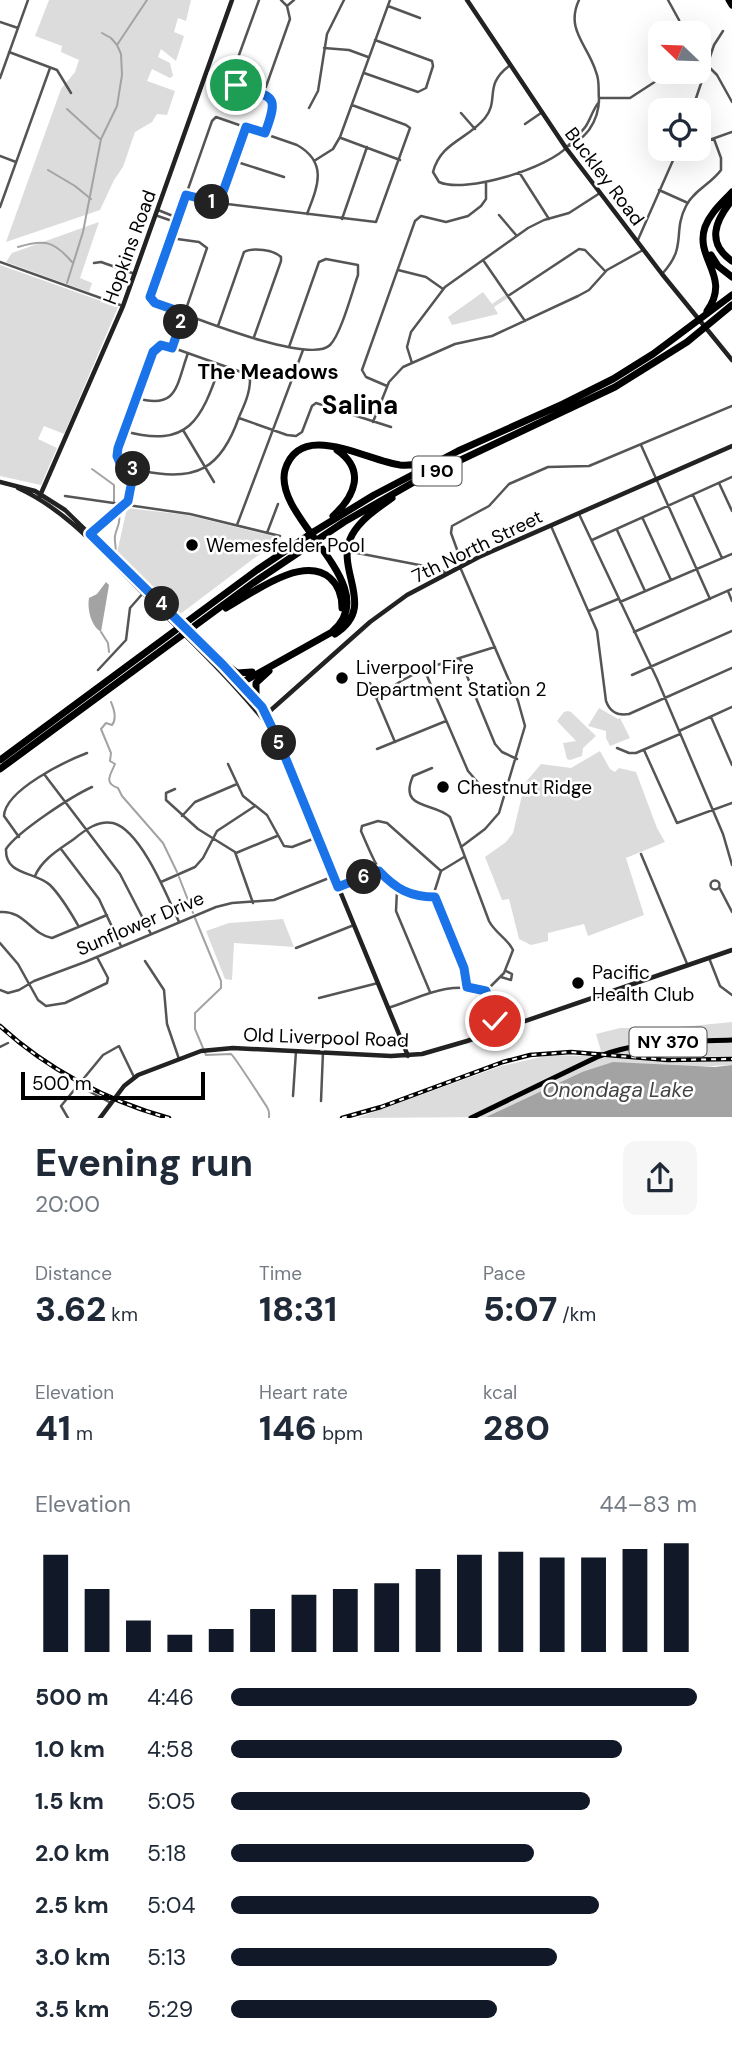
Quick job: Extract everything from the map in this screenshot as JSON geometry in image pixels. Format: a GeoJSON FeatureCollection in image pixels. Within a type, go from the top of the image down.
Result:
{"type":"FeatureCollection","features":[{"type":"Feature","properties":{"kind":"highway"},"geometry":{"type":"LineString","coordinates":[[729,0],[732,5]]}},
{"type":"Feature","properties":{"kind":"highway"},"geometry":{"type":"LineString","coordinates":[[686,331],[706,312],[716,296],[716,274],[706,254],[703,237],[712,214],[732,192]]}},
{"type":"Feature","properties":{"kind":"highway"},"geometry":{"type":"LineString","coordinates":[[732,200],[713,219],[707,236],[714,261],[732,278]]}},
{"type":"Feature","properties":{"kind":"highway"},"geometry":{"type":"LineString","coordinates":[[732,200],[717,220],[715,233],[721,251],[732,261]]}},
{"type":"Feature","properties":{"kind":"highway"},"geometry":{"type":"LineString","coordinates":[[706,254],[719,270],[732,278]]}},
{"type":"Feature","properties":{"kind":"highway","name":"I 90"},"geometry":{"type":"LineString","coordinates":[[0,760],[190,625],[311,529],[458,451],[595,389],[653,354],[732,295]]}},
{"type":"Feature","properties":{"kind":"highway","name":"I 90"},"geometry":{"type":"LineString","coordinates":[[190,625],[201,622],[325,534],[388,496],[615,387],[687,342],[732,305]]}},
{"type":"Feature","properties":{"kind":"highway"},"geometry":{"type":"LineString","coordinates":[[311,529],[287,495],[284,483],[290,460],[304,447],[326,444],[390,463],[409,465],[430,462],[458,451]]}},
{"type":"Feature","properties":{"kind":"highway"},"geometry":{"type":"LineString","coordinates":[[311,529],[343,506],[351,495],[354,484],[353,471],[347,459],[328,447],[303,450],[293,459],[286,473],[286,485],[289,495],[340,575],[349,600],[344,620],[328,637]]}},
{"type":"Feature","properties":{"kind":"highway"},"geometry":{"type":"LineString","coordinates":[[238,684],[341,630],[354,610],[355,595],[347,554],[352,535],[374,512],[431,474]]}},
{"type":"Feature","properties":{"kind":"highway"},"geometry":{"type":"LineString","coordinates":[[259,703],[255,689],[258,679],[280,662],[336,628],[344,617],[347,603],[341,580],[319,542]]}},
{"type":"Feature","properties":{"kind":"highway"},"geometry":{"type":"LineString","coordinates":[[201,622],[290,574],[316,571],[326,575],[338,587],[342,608],[333,627],[313,643]]}},
{"type":"Feature","properties":{"kind":"highway","name":"I 90"},"geometry":{"type":"LineString","coordinates":[[0,769],[177,634]]}},
{"type":"Feature","properties":{"kind":"highway"},"geometry":{"type":"LineString","coordinates":[[214,655],[233,671],[243,674],[280,662]]}},
{"type":"Feature","properties":{"kind":"main road","name":"Hopkins Road"},"geometry":{"type":"LineString","coordinates":[[40,496],[123,306],[232,0]]}},
{"type":"Feature","properties":{"kind":"main road","name":"Buckley Road"},"geometry":{"type":"LineString","coordinates":[[467,0],[566,147],[643,250],[732,360]]}},
{"type":"Feature","properties":{"kind":"main road","name":"7th North Street"},"geometry":{"type":"LineString","coordinates":[[264,716],[384,611],[447,574],[732,446]]}},
{"type":"Feature","properties":{"kind":"main road"},"geometry":{"type":"LineString","coordinates":[[0,482],[40,496],[65,510],[88,537],[112,554],[200,649],[259,703],[271,708],[276,706]]}},
{"type":"Feature","properties":{"kind":"main road"},"geometry":{"type":"LineString","coordinates":[[40,496],[88,537],[214,655],[264,716],[276,736],[408,1056]]}},
{"type":"Feature","properties":{"kind":"main road"},"geometry":{"type":"LineString","coordinates":[[259,703],[264,716]]}},
{"type":"Feature","properties":{"kind":"main road","name":"Old Liverpool Road"},"geometry":{"type":"LineString","coordinates":[[134,1077],[203,1051],[233,1048],[408,1056],[438,1051],[732,950]]}},
{"type":"Feature","properties":{"kind":"main road","name":"NY 370"},"geometry":{"type":"LineString","coordinates":[[471,1118],[617,1050],[649,1044],[732,1040]]}},
{"type":"Feature","properties":{"kind":"main road"},"geometry":{"type":"LineString","coordinates":[[100,1118],[134,1077]]}},
{"type":"Feature","properties":{"kind":"main road"},"geometry":{"type":"LineString","coordinates":[[106,1110],[106,1118]]}},
{"type":"Feature","properties":{"kind":"street"},"geometry":{"type":"LineString","coordinates":[[0,78],[28,0]]}},
{"type":"Feature","properties":{"kind":"street"},"geometry":{"type":"LineString","coordinates":[[259,0],[231,77],[236,85],[270,99],[274,107],[265,133]]}},
{"type":"Feature","properties":{"kind":"street"},"geometry":{"type":"LineString","coordinates":[[263,95],[290,19],[287,6],[281,0]]}},
{"type":"Feature","properties":{"kind":"street"},"geometry":{"type":"LineString","coordinates":[[287,6],[294,0]]}},
{"type":"Feature","properties":{"kind":"street"},"geometry":{"type":"LineString","coordinates":[[309,108],[318,91],[327,34],[344,0]]}},
{"type":"Feature","properties":{"kind":"street"},"geometry":{"type":"LineString","coordinates":[[314,161],[332,149],[340,137],[390,0]]}},
{"type":"Feature","properties":{"kind":"street"},"geometry":{"type":"LineString","coordinates":[[511,63],[494,82],[489,112],[475,129],[440,154],[434,175],[444,185],[486,182],[519,172],[566,147],[588,127],[599,100],[597,74],[574,26],[575,8],[579,0]]}},
{"type":"Feature","properties":{"kind":"street"},"geometry":{"type":"LineString","coordinates":[[668,0],[679,21]]}},
{"type":"Feature","properties":{"kind":"street"},"geometry":{"type":"LineString","coordinates":[[388,6],[420,18]]}},
{"type":"Feature","properties":{"kind":"street"},"geometry":{"type":"LineString","coordinates":[[0,22],[18,28]]}},
{"type":"Feature","properties":{"kind":"street"},"geometry":{"type":"LineString","coordinates":[[711,54],[717,38],[723,31]]}},
{"type":"Feature","properties":{"kind":"street"},"geometry":{"type":"LineString","coordinates":[[364,73],[418,92],[426,88],[432,61],[375,40]]}},
{"type":"Feature","properties":{"kind":"street"},"geometry":{"type":"LineString","coordinates":[[324,47],[349,50],[369,58]]}},
{"type":"Feature","properties":{"kind":"street"},"geometry":{"type":"LineString","coordinates":[[9,52],[59,72],[71,93]]}},
{"type":"Feature","properties":{"kind":"street"},"geometry":{"type":"LineString","coordinates":[[0,206],[50,68]]}},
{"type":"Feature","properties":{"kind":"street"},"geometry":{"type":"LineString","coordinates":[[711,68],[732,102]]}},
{"type":"Feature","properties":{"kind":"street"},"geometry":{"type":"LineString","coordinates":[[599,100],[629,98],[651,84]]}},
{"type":"Feature","properties":{"kind":"street"},"geometry":{"type":"LineString","coordinates":[[727,93],[732,91]]}},
{"type":"Feature","properties":{"kind":"street"},"geometry":{"type":"LineString","coordinates":[[186,195],[219,203],[370,223],[378,221],[410,134],[408,126],[352,105]]}},
{"type":"Feature","properties":{"kind":"street"},"geometry":{"type":"LineString","coordinates":[[461,113],[475,129]]}},
{"type":"Feature","properties":{"kind":"street"},"geometry":{"type":"LineString","coordinates":[[525,124],[541,113]]}},
{"type":"Feature","properties":{"kind":"street"},"geometry":{"type":"LineString","coordinates":[[289,347],[319,262],[326,259],[359,267],[334,339],[323,350],[303,350],[289,347],[253,338],[150,299],[214,118],[219,117],[301,147],[314,161],[318,180],[307,214]]}},
{"type":"Feature","properties":{"kind":"street"},"geometry":{"type":"LineString","coordinates":[[219,203],[246,127]]}},
{"type":"Feature","properties":{"kind":"street"},"geometry":{"type":"LineString","coordinates":[[711,140],[732,132]]}},
{"type":"Feature","properties":{"kind":"street"},"geometry":{"type":"LineString","coordinates":[[340,137],[400,160]]}},
{"type":"Feature","properties":{"kind":"street"},"geometry":{"type":"LineString","coordinates":[[662,274],[672,262],[679,246],[681,221],[688,203],[721,170],[721,158],[714,139]]}},
{"type":"Feature","properties":{"kind":"street"},"geometry":{"type":"LineString","coordinates":[[342,219],[368,147]]}},
{"type":"Feature","properties":{"kind":"street"},"geometry":{"type":"LineString","coordinates":[[0,156],[16,162]]}},
{"type":"Feature","properties":{"kind":"street"},"geometry":{"type":"LineString","coordinates":[[234,161],[284,177]]}},
{"type":"Feature","properties":{"kind":"street"},"geometry":{"type":"LineString","coordinates":[[637,242],[672,161]]}},
{"type":"Feature","properties":{"kind":"street"},"geometry":{"type":"LineString","coordinates":[[519,172],[549,219]]}},
{"type":"Feature","properties":{"kind":"street"},"geometry":{"type":"LineString","coordinates":[[387,386],[366,377],[362,370],[415,222],[421,216],[446,222],[468,216],[486,199],[486,182]]}},
{"type":"Feature","properties":{"kind":"street"},"geometry":{"type":"LineString","coordinates":[[659,190],[688,203]]}},
{"type":"Feature","properties":{"kind":"street"},"geometry":{"type":"LineString","coordinates":[[412,363],[407,347],[411,332],[443,289],[516,235],[534,224],[569,214],[600,193]]}},
{"type":"Feature","properties":{"kind":"street"},"geometry":{"type":"LineString","coordinates":[[156,213],[178,218]]}},
{"type":"Feature","properties":{"kind":"street"},"geometry":{"type":"LineString","coordinates":[[156,213],[176,223]]}},
{"type":"Feature","properties":{"kind":"street"},"geometry":{"type":"LineString","coordinates":[[499,215],[516,235]]}},
{"type":"Feature","properties":{"kind":"street"},"geometry":{"type":"LineString","coordinates":[[170,238],[199,242],[207,248],[172,348]]}},
{"type":"Feature","properties":{"kind":"street"},"geometry":{"type":"LineString","coordinates":[[218,326],[244,252],[251,249],[277,253],[281,257],[253,338]]}},
{"type":"Feature","properties":{"kind":"street"},"geometry":{"type":"LineString","coordinates":[[508,296],[579,249],[585,250],[604,271]]}},
{"type":"Feature","properties":{"kind":"street"},"geometry":{"type":"LineString","coordinates":[[373,422],[387,386],[398,370],[455,344],[492,336],[583,294],[604,271],[643,250]]}},
{"type":"Feature","properties":{"kind":"street"},"geometry":{"type":"LineString","coordinates":[[483,259],[525,321]]}},
{"type":"Feature","properties":{"kind":"street"},"geometry":{"type":"LineString","coordinates":[[0,262],[123,306]]}},
{"type":"Feature","properties":{"kind":"street"},"geometry":{"type":"LineString","coordinates":[[94,263],[101,262],[135,274]]}},
{"type":"Feature","properties":{"kind":"street"},"geometry":{"type":"LineString","coordinates":[[398,270],[426,277],[443,289]]}},
{"type":"Feature","properties":{"kind":"street"},"geometry":{"type":"LineString","coordinates":[[161,345],[188,353],[244,373],[250,380],[239,418],[225,450],[206,468],[192,474],[171,476],[134,470],[120,463],[117,456],[124,431],[154,349],[161,345]]}},
{"type":"Feature","properties":{"kind":"street"},"geometry":{"type":"LineString","coordinates":[[237,526],[303,350]]}},
{"type":"Feature","properties":{"kind":"street"},"geometry":{"type":"LineString","coordinates":[[136,398],[155,403],[168,399],[174,391],[188,353]]}},
{"type":"Feature","properties":{"kind":"street"},"geometry":{"type":"LineString","coordinates":[[124,431],[157,437],[183,430],[195,421],[205,408],[220,365]]}},
{"type":"Feature","properties":{"kind":"street"},"geometry":{"type":"LineString","coordinates":[[239,418],[292,436],[300,434],[312,406],[317,403],[391,427]]}},
{"type":"Feature","properties":{"kind":"street"},"geometry":{"type":"LineString","coordinates":[[461,847],[499,813],[517,759],[524,715],[461,566],[451,533],[452,526],[489,506],[509,484],[548,467],[589,466],[732,406]]}},
{"type":"Feature","properties":{"kind":"street"},"geometry":{"type":"LineString","coordinates":[[183,430],[214,482]]}},
{"type":"Feature","properties":{"kind":"street"},"geometry":{"type":"LineString","coordinates":[[641,445],[710,598]]}},
{"type":"Feature","properties":{"kind":"street"},"geometry":{"type":"LineString","coordinates":[[88,537],[125,505],[129,498],[134,470]]}},
{"type":"Feature","properties":{"kind":"street"},"geometry":{"type":"LineString","coordinates":[[592,540],[732,477]]}},
{"type":"Feature","properties":{"kind":"street"},"geometry":{"type":"LineString","coordinates":[[719,483],[732,511]]}},
{"type":"Feature","properties":{"kind":"street"},"geometry":{"type":"LineString","coordinates":[[693,495],[722,558]]}},
{"type":"Feature","properties":{"kind":"street"},"geometry":{"type":"LineString","coordinates":[[65,496],[190,514],[280,536]]}},
{"type":"Feature","properties":{"kind":"street"},"geometry":{"type":"LineString","coordinates":[[267,533],[278,504]]}},
{"type":"Feature","properties":{"kind":"street"},"geometry":{"type":"LineString","coordinates":[[579,514],[665,698],[732,865]]}},
{"type":"Feature","properties":{"kind":"street"},"geometry":{"type":"LineString","coordinates":[[643,518],[671,580]]}},
{"type":"Feature","properties":{"kind":"street"},"geometry":{"type":"LineString","coordinates":[[551,526],[599,637],[608,706],[614,712],[623,715],[732,668]]}},
{"type":"Feature","properties":{"kind":"street"},"geometry":{"type":"LineString","coordinates":[[617,529],[645,591]]}},
{"type":"Feature","properties":{"kind":"street"},"geometry":{"type":"LineString","coordinates":[[352,552],[431,567],[447,574]]}},
{"type":"Feature","properties":{"kind":"street"},"geometry":{"type":"LineString","coordinates":[[589,611],[645,591],[732,554]]}},
{"type":"Feature","properties":{"kind":"street"},"geometry":{"type":"LineString","coordinates":[[634,632],[730,590],[732,601]]}},
{"type":"Feature","properties":{"kind":"street"},"geometry":{"type":"LineString","coordinates":[[98,670],[126,640],[130,608],[145,591]]}},
{"type":"Feature","properties":{"kind":"street"},"geometry":{"type":"LineString","coordinates":[[632,675],[732,631]]}},
{"type":"Feature","properties":{"kind":"street"},"geometry":{"type":"LineString","coordinates":[[376,698],[424,669],[495,647]]}},
{"type":"Feature","properties":{"kind":"street"},"geometry":{"type":"LineString","coordinates":[[459,658],[495,744],[502,752],[517,759]]}},
{"type":"Feature","properties":{"kind":"street"},"geometry":{"type":"LineString","coordinates":[[424,669],[472,778],[487,789],[506,794]]}},
{"type":"Feature","properties":{"kind":"street"},"geometry":{"type":"LineString","coordinates":[[370,682],[395,742]]}},
{"type":"Feature","properties":{"kind":"street"},"geometry":{"type":"LineString","coordinates":[[617,748],[628,753],[644,750],[732,707]]}},
{"type":"Feature","properties":{"kind":"street"},"geometry":{"type":"LineString","coordinates":[[711,716],[732,765]]}},
{"type":"Feature","properties":{"kind":"street"},"geometry":{"type":"LineString","coordinates":[[377,749],[446,721]]}},
{"type":"Feature","properties":{"kind":"street"},"geometry":{"type":"LineString","coordinates":[[644,750],[677,824],[732,803]]}},
{"type":"Feature","properties":{"kind":"street"},"geometry":{"type":"LineString","coordinates":[[19,836],[5,820],[4,810],[9,801],[65,761],[88,753]]}},
{"type":"Feature","properties":{"kind":"street"},"geometry":{"type":"LineString","coordinates":[[228,764],[243,796],[270,818],[284,846],[292,847],[318,837]]}},
{"type":"Feature","properties":{"kind":"street"},"geometry":{"type":"LineString","coordinates":[[432,768],[413,776],[409,784],[410,793],[416,802],[443,811],[450,817],[491,926],[513,950],[501,977],[486,991]]}},
{"type":"Feature","properties":{"kind":"street"},"geometry":{"type":"LineString","coordinates":[[44,774],[120,874],[151,934]]}},
{"type":"Feature","properties":{"kind":"street"},"geometry":{"type":"LineString","coordinates":[[182,816],[195,802],[237,784]]}},
{"type":"Feature","properties":{"kind":"street"},"geometry":{"type":"LineString","coordinates":[[79,927],[52,887],[35,876],[13,868],[6,859],[8,846],[19,836],[92,787]]}},
{"type":"Feature","properties":{"kind":"street"},"geometry":{"type":"LineString","coordinates":[[175,789],[166,793],[165,798],[182,816],[236,853],[253,903]]}},
{"type":"Feature","properties":{"kind":"street"},"geometry":{"type":"LineString","coordinates":[[161,882],[195,867],[220,828],[255,806]]}},
{"type":"Feature","properties":{"kind":"street"},"geometry":{"type":"LineString","coordinates":[[435,897],[410,894],[397,889],[379,871],[361,831],[362,826],[378,821],[387,823],[441,871]]}},
{"type":"Feature","properties":{"kind":"street"},"geometry":{"type":"LineString","coordinates":[[35,876],[40,866],[85,830],[107,823],[121,826],[141,849],[161,882],[179,922]]}},
{"type":"Feature","properties":{"kind":"street"},"geometry":{"type":"LineString","coordinates":[[236,853],[277,836]]}},
{"type":"Feature","properties":{"kind":"street"},"geometry":{"type":"LineString","coordinates":[[61,849],[91,886],[121,946]]}},
{"type":"Feature","properties":{"kind":"street"},"geometry":{"type":"LineString","coordinates":[[641,853],[688,966]]}},
{"type":"Feature","properties":{"kind":"street"},"geometry":{"type":"LineString","coordinates":[[465,857],[441,871],[435,897],[464,968],[467,987]]}},
{"type":"Feature","properties":{"kind":"street"},"geometry":{"type":"LineString","coordinates":[[338,887],[379,871]]}},
{"type":"Feature","properties":{"kind":"street","name":"Sunflower Drive"},"geometry":{"type":"LineString","coordinates":[[0,990],[12,993],[226,904],[274,900],[334,876]]}},
{"type":"Feature","properties":{"kind":"street"},"geometry":{"type":"LineString","coordinates":[[719,887],[732,912]]}},
{"type":"Feature","properties":{"kind":"street"},"geometry":{"type":"LineString","coordinates":[[397,889],[396,911],[430,992]]}},
{"type":"Feature","properties":{"kind":"street"},"geometry":{"type":"LineString","coordinates":[[0,912],[20,916],[47,938],[57,937],[107,915]]}},
{"type":"Feature","properties":{"kind":"street"},"geometry":{"type":"LineString","coordinates":[[296,948],[354,925]]}},
{"type":"Feature","properties":{"kind":"street"},"geometry":{"type":"LineString","coordinates":[[0,943],[18,964],[44,1005],[65,1003],[107,984],[108,978],[97,957]]}},
{"type":"Feature","properties":{"kind":"street"},"geometry":{"type":"LineString","coordinates":[[709,958],[720,985],[732,995]]}},
{"type":"Feature","properties":{"kind":"street"},"geometry":{"type":"LineString","coordinates":[[145,961],[164,990],[167,1024],[179,1059]]}},
{"type":"Feature","properties":{"kind":"street"},"geometry":{"type":"LineString","coordinates":[[501,977],[512,979],[512,974],[505,970]]}},
{"type":"Feature","properties":{"kind":"street"},"geometry":{"type":"LineString","coordinates":[[319,998],[379,983]]}},
{"type":"Feature","properties":{"kind":"street"},"geometry":{"type":"LineString","coordinates":[[388,1008],[443,988],[467,987],[486,991]]}},
{"type":"Feature","properties":{"kind":"street"},"geometry":{"type":"LineString","coordinates":[[486,991],[499,1030]]}},
{"type":"Feature","properties":{"kind":"street"},"geometry":{"type":"LineString","coordinates":[[0,1047],[8,1043]]}},
{"type":"Feature","properties":{"kind":"street"},"geometry":{"type":"LineString","coordinates":[[68,1118],[61,1106],[103,1055],[119,1046],[134,1077]]}},
{"type":"Feature","properties":{"kind":"street"},"geometry":{"type":"LineString","coordinates":[[293,1096],[296,1051]]}},
{"type":"Feature","properties":{"kind":"street"},"geometry":{"type":"LineString","coordinates":[[321,1101],[324,1052]]}},
{"type":"Feature","properties":{"kind":"street"},"geometry":{"type":"LineString","coordinates":[[77,1085],[111,1103]]}},
{"type":"Feature","properties":{"kind":"shaded area"},"geometry":{"type":"Polygon","coordinates":[[[49,0],[191,0],[186,21],[178,18],[174,32],[184,36],[176,61],[161,49],[158,57],[170,63],[173,76],[170,78],[152,69],[147,81],[175,91],[167,115],[157,114],[152,122],[135,132],[123,167],[100,210],[6,242],[61,89],[75,72],[79,60],[61,52],[62,46],[35,36],[49,0]]]}},
{"type":"Feature","properties":{"kind":"shaded area"},"geometry":{"type":"Polygon","coordinates":[[[99,222],[80,278],[92,283],[89,292],[6,262],[12,253],[99,222]]]}},
{"type":"Feature","properties":{"kind":"shaded area"},"geometry":{"type":"Polygon","coordinates":[[[0,265],[118,307],[64,434],[44,426],[38,439],[57,448],[41,485],[0,476],[0,265]]]}},
{"type":"Feature","properties":{"kind":"shaded area"},"geometry":{"type":"Polygon","coordinates":[[[483,292],[492,304],[505,295],[508,298],[494,307],[498,314],[452,325],[448,317],[483,292]]]}},
{"type":"Feature","properties":{"kind":"shaded area"},"geometry":{"type":"Polygon","coordinates":[[[127,508],[187,515],[281,538],[179,615],[117,553],[127,508]]]}},
{"type":"Feature","properties":{"kind":"shaded area"},"geometry":{"type":"Polygon","coordinates":[[[599,708],[620,718],[630,738],[610,746],[606,731],[588,726],[599,708]]]}},
{"type":"Feature","properties":{"kind":"shaded area"},"geometry":{"type":"Polygon","coordinates":[[[568,711],[596,736],[583,748],[582,756],[570,760],[567,759],[563,743],[576,741],[557,721],[568,711]]]}},
{"type":"Feature","properties":{"kind":"shaded area"},"geometry":{"type":"Polygon","coordinates":[[[600,751],[610,769],[615,772],[619,768],[636,772],[665,842],[626,858],[644,915],[588,936],[584,924],[548,933],[548,941],[531,945],[519,939],[509,899],[502,900],[485,857],[506,842],[513,833],[525,783],[541,764],[571,768],[600,751]]]}},
{"type":"Feature","properties":{"kind":"shaded area"},"geometry":{"type":"Polygon","coordinates":[[[283,919],[294,947],[234,943],[232,980],[225,979],[206,931],[229,923],[283,919]]]}},
{"type":"Feature","properties":{"kind":"shaded area"},"geometry":{"type":"Polygon","coordinates":[[[732,1022],[732,1065],[582,1072],[486,1117],[357,1118],[501,1066],[550,1055],[585,1056],[601,1051],[596,1034],[620,1028],[671,1028],[732,1022]]]}},
{"type":"Feature","properties":{"kind":"water"},"geometry":{"type":"Polygon","coordinates":[[[106,582],[109,585],[101,632],[92,622],[89,598],[97,594],[106,582]]]}},
{"type":"Feature","properties":{"kind":"water","name":"Onondaga Lake"},"geometry":{"type":"Polygon","coordinates":[[[613,1062],[715,1067],[732,1065],[732,1117],[486,1117],[582,1072],[613,1062]]]}},
{"type":"Feature","properties":{"kind":"waterway"},"geometry":{"type":"LineString","coordinates":[[67,283],[83,232],[101,139],[117,106],[122,75],[121,54],[117,45],[147,0]]}},
{"type":"Feature","properties":{"kind":"waterway"},"geometry":{"type":"LineString","coordinates":[[102,33],[117,45]]}},
{"type":"Feature","properties":{"kind":"waterway"},"geometry":{"type":"LineString","coordinates":[[67,109],[100,139]]}},
{"type":"Feature","properties":{"kind":"waterway"},"geometry":{"type":"LineString","coordinates":[[48,170],[91,199]]}},
{"type":"Feature","properties":{"kind":"waterway"},"geometry":{"type":"LineString","coordinates":[[18,247],[35,243],[48,244],[60,250],[72,262]]}},
{"type":"Feature","properties":{"kind":"waterway"},"geometry":{"type":"LineString","coordinates":[[92,469],[114,485],[114,502]]}},
{"type":"Feature","properties":{"kind":"waterway"},"geometry":{"type":"LineString","coordinates":[[115,553],[119,515]]}},
{"type":"Feature","properties":{"kind":"waterway"},"geometry":{"type":"LineString","coordinates":[[101,632],[108,643],[109,652]]}},
{"type":"Feature","properties":{"kind":"waterway"},"geometry":{"type":"LineString","coordinates":[[111,702],[114,723],[106,723],[101,729],[111,753],[110,761],[115,764],[109,781],[118,788],[163,843],[177,872]]}},
{"type":"Feature","properties":{"kind":"waterway"},"geometry":{"type":"LineString","coordinates":[[179,877],[193,913]]}},
{"type":"Feature","properties":{"kind":"waterway"},"geometry":{"type":"LineString","coordinates":[[195,918],[221,981],[221,988],[195,1013],[195,1029],[206,1055],[231,1054],[267,1107],[269,1118]]}},
{"type":"Feature","properties":{"kind":"railway"},"geometry":{"type":"LineString","coordinates":[[0,1026],[18,1042],[79,1082],[123,1102],[169,1118]]}},
{"type":"Feature","properties":{"kind":"railway"},"geometry":{"type":"LineString","coordinates":[[342,1118],[530,1055],[571,1052],[668,1060],[732,1059]]}},
{"type":"Feature","properties":{"kind":"place","name":"Wemesfelder Pool"},"geometry":{"type":"Point","coordinates":[192,545]}},
{"type":"Feature","properties":{"kind":"place","name":"Liverpool Fire Department Station 2"},"geometry":{"type":"Point","coordinates":[342,678]}},
{"type":"Feature","properties":{"kind":"place","name":"Chestnut Ridge"},"geometry":{"type":"Point","coordinates":[443,787]}},
{"type":"Feature","properties":{"kind":"place","name":"Pacific Health Club"},"geometry":{"type":"Point","coordinates":[578,983]}},
{"type":"Feature","properties":{"kind":"district","name":"The Meadows"},"geometry":{"type":"Point","coordinates":[268,372]}},
{"type":"Feature","properties":{"kind":"district","name":"Salina"},"geometry":{"type":"Point","coordinates":[360,405]}},
{"type":"Feature","properties":{"kind":"route"},"geometry":{"type":"LineString","coordinates":[[236,85],[270,99],[274,110],[265,133],[246,127],[219,203],[186,195],[150,294],[150,299],[155,303],[184,313],[172,348],[157,346],[150,358],[118,448],[120,463],[134,470],[128,501],[90,534],[250,692],[267,714],[338,887],[379,871],[400,890],[435,897],[464,968],[467,987],[486,991],[495,1021]]}}]}
